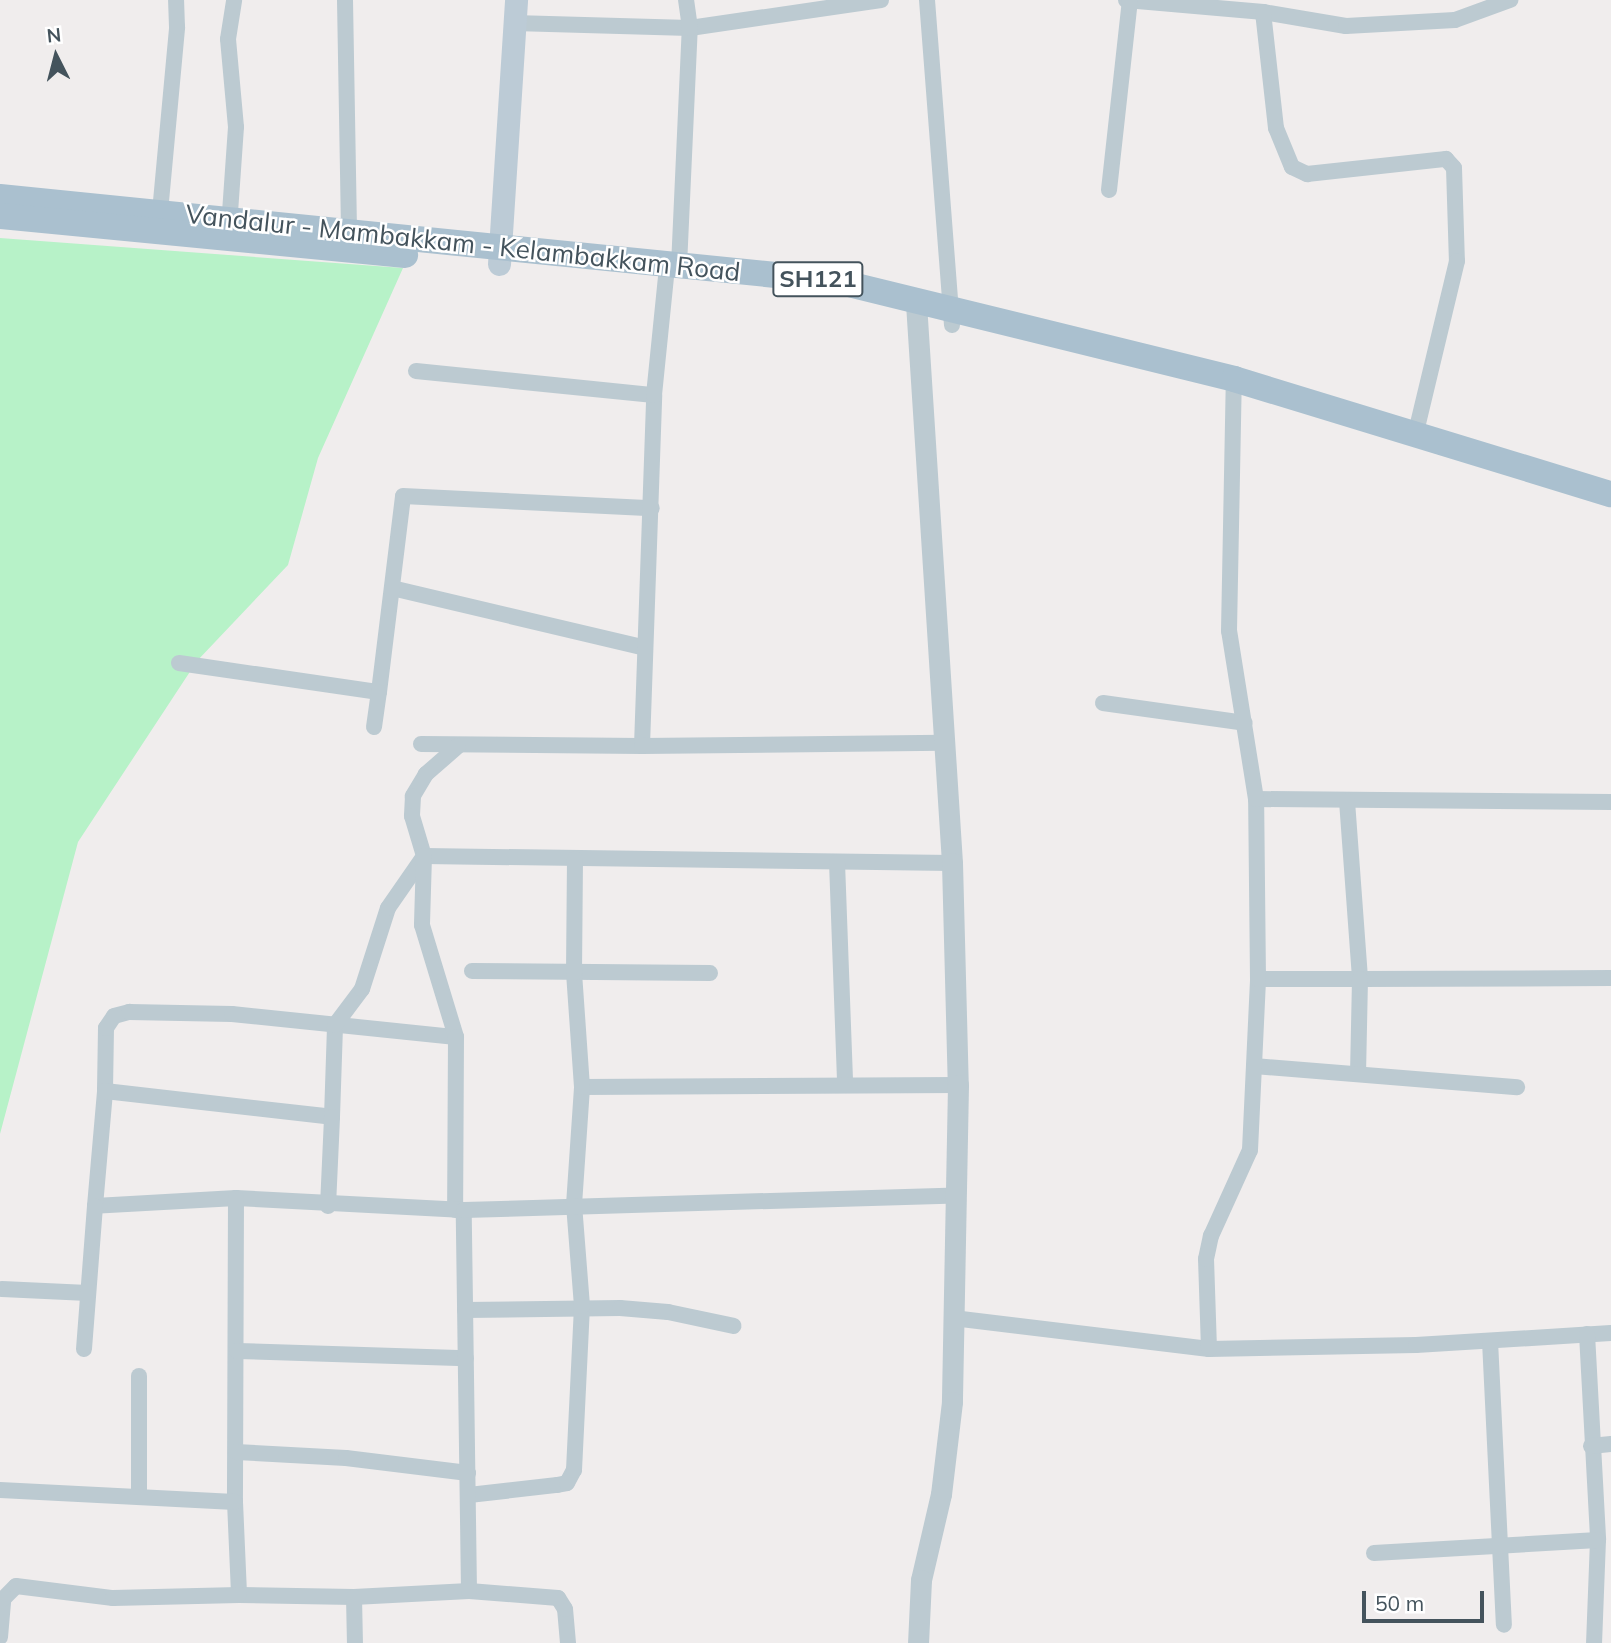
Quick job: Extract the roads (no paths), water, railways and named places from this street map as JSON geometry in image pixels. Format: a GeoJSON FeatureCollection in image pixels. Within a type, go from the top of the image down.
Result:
{"type":"FeatureCollection","features":[{"type":"Feature","properties":{"kind":"main road"},"geometry":{"type":"LineString","coordinates":[[499,257],[515,11]]}},
{"type":"Feature","properties":{"kind":"main road","name":"Vandalur - Mambakkam - Kelambakkam Road"},"geometry":{"type":"LineString","coordinates":[[0,197],[160,212],[229,228],[499,257],[673,271],[917,310],[1233,386],[1611,494]]}},
{"type":"Feature","properties":{"kind":"main road","name":"Vandalur - Mambakkam - Kelambakkam Road"},"geometry":{"type":"LineString","coordinates":[[0,216],[229,228],[349,230],[499,257]]}},
{"type":"Feature","properties":{"kind":"main road","name":"Vandalur - Mambakkam - Kelambakkam Road"},"geometry":{"type":"LineString","coordinates":[[1233,386],[1611,508]]}},
{"type":"Feature","properties":{"kind":"street"},"geometry":{"type":"LineString","coordinates":[[160,212],[177,27],[176,0]]}},
{"type":"Feature","properties":{"kind":"street"},"geometry":{"type":"LineString","coordinates":[[229,228],[236,127],[228,39],[234,0]]}},
{"type":"Feature","properties":{"kind":"street"},"geometry":{"type":"LineString","coordinates":[[345,0],[349,230]]}},
{"type":"Feature","properties":{"kind":"street"},"geometry":{"type":"LineString","coordinates":[[642,746],[642,647],[652,508],[654,395],[673,271],[690,28],[686,0]]}},
{"type":"Feature","properties":{"kind":"street"},"geometry":{"type":"LineString","coordinates":[[515,11],[690,28],[855,1],[881,0]]}},
{"type":"Feature","properties":{"kind":"street"},"geometry":{"type":"LineString","coordinates":[[927,0],[952,318]]}},
{"type":"Feature","properties":{"kind":"street"},"geometry":{"type":"LineString","coordinates":[[1109,190],[1128,0],[1263,12],[1346,26],[1455,20],[1510,0]]}},
{"type":"Feature","properties":{"kind":"street"},"geometry":{"type":"LineString","coordinates":[[1263,12],[1276,128],[1292,167],[1307,174],[1446,159],[1454,168],[1457,261],[1415,436]]}},
{"type":"Feature","properties":{"kind":"street"},"geometry":{"type":"LineString","coordinates":[[917,310],[952,863],[958,1086],[947,1454],[921,1580],[918,1643]]}},
{"type":"Feature","properties":{"kind":"street"},"geometry":{"type":"LineString","coordinates":[[416,371],[654,395]]}},
{"type":"Feature","properties":{"kind":"street"},"geometry":{"type":"LineString","coordinates":[[1209,1349],[1206,1259],[1211,1236],[1250,1150],[1258,979],[1256,799],[1228,631],[1233,386]]}},
{"type":"Feature","properties":{"kind":"street"},"geometry":{"type":"LineString","coordinates":[[374,727],[403,496],[652,508]]}},
{"type":"Feature","properties":{"kind":"street"},"geometry":{"type":"LineString","coordinates":[[392,588],[642,647]]}},
{"type":"Feature","properties":{"kind":"street"},"geometry":{"type":"LineString","coordinates":[[179,663],[379,692]]}},
{"type":"Feature","properties":{"kind":"street"},"geometry":{"type":"LineString","coordinates":[[1103,703],[1245,723]]}},
{"type":"Feature","properties":{"kind":"street"},"geometry":{"type":"LineString","coordinates":[[421,744],[642,746],[943,743]]}},
{"type":"Feature","properties":{"kind":"street"},"geometry":{"type":"LineString","coordinates":[[458,746],[426,774],[414,796],[412,816],[424,856],[423,932],[456,1037],[465,1310],[469,1591]]}},
{"type":"Feature","properties":{"kind":"street"},"geometry":{"type":"LineString","coordinates":[[1256,799],[1611,802]]}},
{"type":"Feature","properties":{"kind":"street"},"geometry":{"type":"LineString","coordinates":[[1347,801],[1360,979],[1358,1071]]}},
{"type":"Feature","properties":{"kind":"street"},"geometry":{"type":"LineString","coordinates":[[424,856],[952,863]]}},
{"type":"Feature","properties":{"kind":"street"},"geometry":{"type":"LineString","coordinates":[[328,1206],[335,1025],[362,989],[388,908],[424,856]]}},
{"type":"Feature","properties":{"kind":"street"},"geometry":{"type":"LineString","coordinates":[[468,1495],[557,1485],[571,1477],[582,1306],[574,1205],[582,1087],[574,973],[575,859]]}},
{"type":"Feature","properties":{"kind":"street"},"geometry":{"type":"LineString","coordinates":[[837,862],[845,1085]]}},
{"type":"Feature","properties":{"kind":"street"},"geometry":{"type":"LineString","coordinates":[[472,971],[710,973]]}},
{"type":"Feature","properties":{"kind":"street"},"geometry":{"type":"LineString","coordinates":[[1258,979],[1611,978]]}},
{"type":"Feature","properties":{"kind":"street"},"geometry":{"type":"LineString","coordinates":[[84,1349],[105,1091],[106,1028],[120,1014],[232,1014],[456,1037]]}},
{"type":"Feature","properties":{"kind":"street"},"geometry":{"type":"LineString","coordinates":[[1254,1066],[1358,1071],[1517,1087]]}},
{"type":"Feature","properties":{"kind":"street"},"geometry":{"type":"LineString","coordinates":[[582,1087],[958,1086]]}},
{"type":"Feature","properties":{"kind":"street"},"geometry":{"type":"LineString","coordinates":[[105,1091],[332,1117]]}},
{"type":"Feature","properties":{"kind":"street"},"geometry":{"type":"LineString","coordinates":[[94,1206],[236,1198],[328,1206],[460,1210],[956,1195]]}},
{"type":"Feature","properties":{"kind":"street"},"geometry":{"type":"LineString","coordinates":[[236,1198],[235,1502],[239,1595]]}},
{"type":"Feature","properties":{"kind":"street"},"geometry":{"type":"LineString","coordinates":[[2,1289],[88,1293]]}},
{"type":"Feature","properties":{"kind":"street"},"geometry":{"type":"LineString","coordinates":[[465,1310],[582,1306],[668,1312],[734,1326]]}},
{"type":"Feature","properties":{"kind":"street"},"geometry":{"type":"LineString","coordinates":[[953,1318],[1209,1349],[1490,1341],[1611,1333]]}},
{"type":"Feature","properties":{"kind":"street"},"geometry":{"type":"LineString","coordinates":[[1587,1334],[1598,1541],[1594,1643]]}},
{"type":"Feature","properties":{"kind":"street"},"geometry":{"type":"LineString","coordinates":[[1490,1341],[1504,1625]]}},
{"type":"Feature","properties":{"kind":"street"},"geometry":{"type":"LineString","coordinates":[[237,1351],[466,1358]]}},
{"type":"Feature","properties":{"kind":"street"},"geometry":{"type":"LineString","coordinates":[[139,1376],[139,1497]]}},
{"type":"Feature","properties":{"kind":"street"},"geometry":{"type":"LineString","coordinates":[[1591,1446],[1611,1444]]}},
{"type":"Feature","properties":{"kind":"street"},"geometry":{"type":"LineString","coordinates":[[236,1452],[346,1458],[468,1473]]}},
{"type":"Feature","properties":{"kind":"street"},"geometry":{"type":"LineString","coordinates":[[0,1490],[235,1502]]}},
{"type":"Feature","properties":{"kind":"street"},"geometry":{"type":"LineString","coordinates":[[1374,1553],[1598,1541]]}},
{"type":"Feature","properties":{"kind":"street"},"geometry":{"type":"LineString","coordinates":[[0,1637],[3,1599],[16,1586],[113,1598],[239,1595],[354,1597],[469,1591],[558,1598],[565,1609],[568,1643]]}},
{"type":"Feature","properties":{"kind":"street"},"geometry":{"type":"LineString","coordinates":[[354,1597],[355,1643]]}}]}
